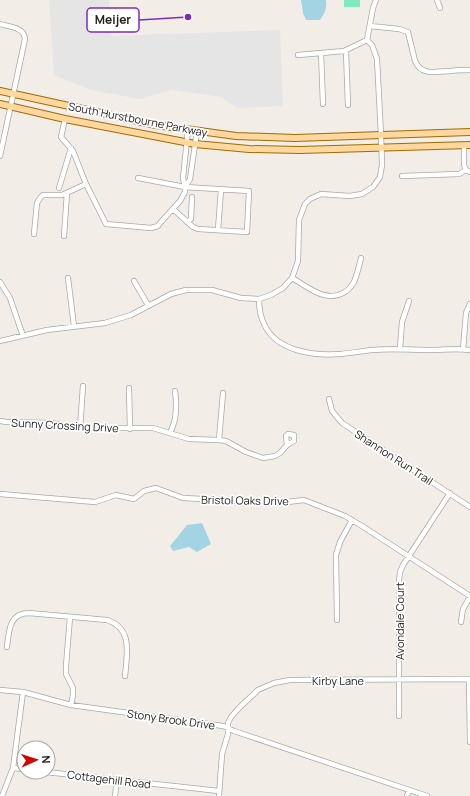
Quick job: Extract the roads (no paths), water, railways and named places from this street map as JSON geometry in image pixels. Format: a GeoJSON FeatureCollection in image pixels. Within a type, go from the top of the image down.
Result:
{"type":"FeatureCollection","features":[{"type":"Feature","properties":{"kind":"main road","name":"South Hurstbourne Parkway"},"geometry":{"type":"LineString","coordinates":[[0,91],[156,125],[236,136],[296,138],[470,132]]}},
{"type":"Feature","properties":{"kind":"main road","name":"South Hurstbourne Parkway"},"geometry":{"type":"LineString","coordinates":[[0,104],[65,119],[195,144],[249,149],[300,150],[467,145]]}},
{"type":"Feature","properties":{"kind":"street"},"geometry":{"type":"LineString","coordinates":[[367,40],[376,0]]}},
{"type":"Feature","properties":{"kind":"street"},"geometry":{"type":"LineString","coordinates":[[437,0],[440,8]]}},
{"type":"Feature","properties":{"kind":"street"},"geometry":{"type":"LineString","coordinates":[[0,24],[20,30],[25,37],[0,156]]}},
{"type":"Feature","properties":{"kind":"street"},"geometry":{"type":"LineString","coordinates":[[370,26],[399,29],[408,32],[415,61],[417,65],[425,71],[431,73],[470,70]]}},
{"type":"Feature","properties":{"kind":"street"},"geometry":{"type":"LineString","coordinates":[[298,55],[346,51],[367,40]]}},
{"type":"Feature","properties":{"kind":"street"},"geometry":{"type":"LineString","coordinates":[[0,341],[47,330],[98,324],[110,321],[131,315],[171,294],[192,289],[212,290],[241,298],[259,299],[276,293],[283,288],[292,278],[298,261],[299,220],[305,204],[310,198],[321,194],[356,195],[373,188],[378,182],[381,171],[382,135],[377,59],[372,45],[367,40]]}},
{"type":"Feature","properties":{"kind":"street"},"geometry":{"type":"LineString","coordinates":[[346,51],[348,105]]}},
{"type":"Feature","properties":{"kind":"street"},"geometry":{"type":"LineString","coordinates":[[321,53],[323,104]]}},
{"type":"Feature","properties":{"kind":"street"},"geometry":{"type":"LineString","coordinates":[[65,119],[61,138],[71,148],[86,184],[106,224],[154,227],[160,223],[180,201],[185,192],[183,178],[188,130]]}},
{"type":"Feature","properties":{"kind":"street"},"geometry":{"type":"LineString","coordinates":[[185,187],[190,179],[197,131]]}},
{"type":"Feature","properties":{"kind":"street"},"geometry":{"type":"LineString","coordinates":[[402,176],[459,174],[468,171],[464,165],[467,145]]}},
{"type":"Feature","properties":{"kind":"street"},"geometry":{"type":"LineString","coordinates":[[59,188],[71,148]]}},
{"type":"Feature","properties":{"kind":"street"},"geometry":{"type":"LineString","coordinates":[[138,178],[185,187],[249,191],[247,232],[198,229],[193,227],[173,209]]}},
{"type":"Feature","properties":{"kind":"street"},"geometry":{"type":"LineString","coordinates":[[34,234],[37,203],[43,195],[56,196],[86,184]]}},
{"type":"Feature","properties":{"kind":"street"},"geometry":{"type":"LineString","coordinates":[[218,230],[221,190]]}},
{"type":"Feature","properties":{"kind":"street"},"geometry":{"type":"LineString","coordinates":[[64,236],[67,192]]}},
{"type":"Feature","properties":{"kind":"street"},"geometry":{"type":"LineString","coordinates":[[188,222],[191,219],[192,197]]}},
{"type":"Feature","properties":{"kind":"street"},"geometry":{"type":"LineString","coordinates":[[292,278],[322,294],[332,297],[339,295],[352,286],[356,278],[361,258]]}},
{"type":"Feature","properties":{"kind":"street"},"geometry":{"type":"LineString","coordinates":[[68,278],[74,326]]}},
{"type":"Feature","properties":{"kind":"street"},"geometry":{"type":"LineString","coordinates":[[134,281],[148,305]]}},
{"type":"Feature","properties":{"kind":"street"},"geometry":{"type":"LineString","coordinates":[[0,282],[10,298],[23,336]]}},
{"type":"Feature","properties":{"kind":"street"},"geometry":{"type":"LineString","coordinates":[[259,299],[260,315],[265,328],[284,344],[314,354],[400,348],[470,350]]}},
{"type":"Feature","properties":{"kind":"street"},"geometry":{"type":"LineString","coordinates":[[400,348],[402,322],[409,301]]}},
{"type":"Feature","properties":{"kind":"street"},"geometry":{"type":"LineString","coordinates":[[463,349],[466,313],[470,304]]}},
{"type":"Feature","properties":{"kind":"street"},"geometry":{"type":"LineString","coordinates":[[80,428],[83,386]]}},
{"type":"Feature","properties":{"kind":"street"},"geometry":{"type":"LineString","coordinates":[[129,388],[130,429]]}},
{"type":"Feature","properties":{"kind":"street"},"geometry":{"type":"LineString","coordinates":[[170,433],[175,418],[175,391]]}},
{"type":"Feature","properties":{"kind":"street"},"geometry":{"type":"LineString","coordinates":[[219,440],[223,393]]}},
{"type":"Feature","properties":{"kind":"street","name":"Shannon Run Trail"},"geometry":{"type":"LineString","coordinates":[[329,399],[332,412],[342,423],[470,506]]}},
{"type":"Feature","properties":{"kind":"street","name":"Sunny Crossing Drive"},"geometry":{"type":"LineString","coordinates":[[0,421],[51,423],[80,428],[153,428],[189,439],[219,440],[232,444],[253,455],[263,458],[275,456],[280,453],[287,444]]}},
{"type":"Feature","properties":{"kind":"street","name":"Bristol Oaks Drive"},"geometry":{"type":"LineString","coordinates":[[0,494],[95,502],[116,495],[134,499],[144,491],[156,488],[183,498],[191,499],[279,503],[304,500],[352,520],[470,596]]}},
{"type":"Feature","properties":{"kind":"street","name":"Avondale Court"},"geometry":{"type":"LineString","coordinates":[[399,716],[398,580],[401,570],[409,556],[450,494]]}},
{"type":"Feature","properties":{"kind":"street"},"geometry":{"type":"LineString","coordinates":[[337,620],[336,555],[340,542],[352,520]]}},
{"type":"Feature","properties":{"kind":"street"},"geometry":{"type":"LineString","coordinates":[[461,622],[462,613],[470,596]]}},
{"type":"Feature","properties":{"kind":"street"},"geometry":{"type":"LineString","coordinates":[[7,647],[9,629],[17,616],[21,614],[29,613],[107,620],[118,624],[123,630],[127,648],[125,676]]}},
{"type":"Feature","properties":{"kind":"street"},"geometry":{"type":"LineString","coordinates":[[70,617],[66,674],[73,688],[71,704]]}},
{"type":"Feature","properties":{"kind":"street"},"geometry":{"type":"LineString","coordinates":[[470,679],[470,742]]}},
{"type":"Feature","properties":{"kind":"street","name":"Kirby Lane"},"geometry":{"type":"LineString","coordinates":[[219,794],[222,754],[228,734],[228,723],[231,717],[246,700],[258,690],[274,683],[290,680],[470,679]]}},
{"type":"Feature","properties":{"kind":"street","name":"Stony Brook Drive"},"geometry":{"type":"LineString","coordinates":[[0,690],[23,692],[71,704],[220,725],[427,796]]}},
{"type":"Feature","properties":{"kind":"street"},"geometry":{"type":"LineString","coordinates":[[2,796],[13,768],[23,692]]}},
{"type":"Feature","properties":{"kind":"street","name":"Cottagehill Road"},"geometry":{"type":"LineString","coordinates":[[56,773],[219,794]]}},
{"type":"Feature","properties":{"kind":"street"},"geometry":{"type":"LineString","coordinates":[[115,796],[117,780]]}},
{"type":"Feature","properties":{"kind":"street"},"geometry":{"type":"LineString","coordinates":[[407,796],[409,790]]}},
{"type":"Feature","properties":{"kind":"water"},"geometry":{"type":"Polygon","coordinates":[[[301,0],[326,0],[325,11],[320,20],[306,20],[303,13],[301,0]]]}},
{"type":"Feature","properties":{"kind":"water"},"geometry":{"type":"Polygon","coordinates":[[[202,523],[211,544],[197,552],[189,547],[173,551],[170,546],[187,525],[202,523]]]}},
{"type":"Feature","properties":{"kind":"place","name":"Meijer"},"geometry":{"type":"Point","coordinates":[188,17]}}]}
